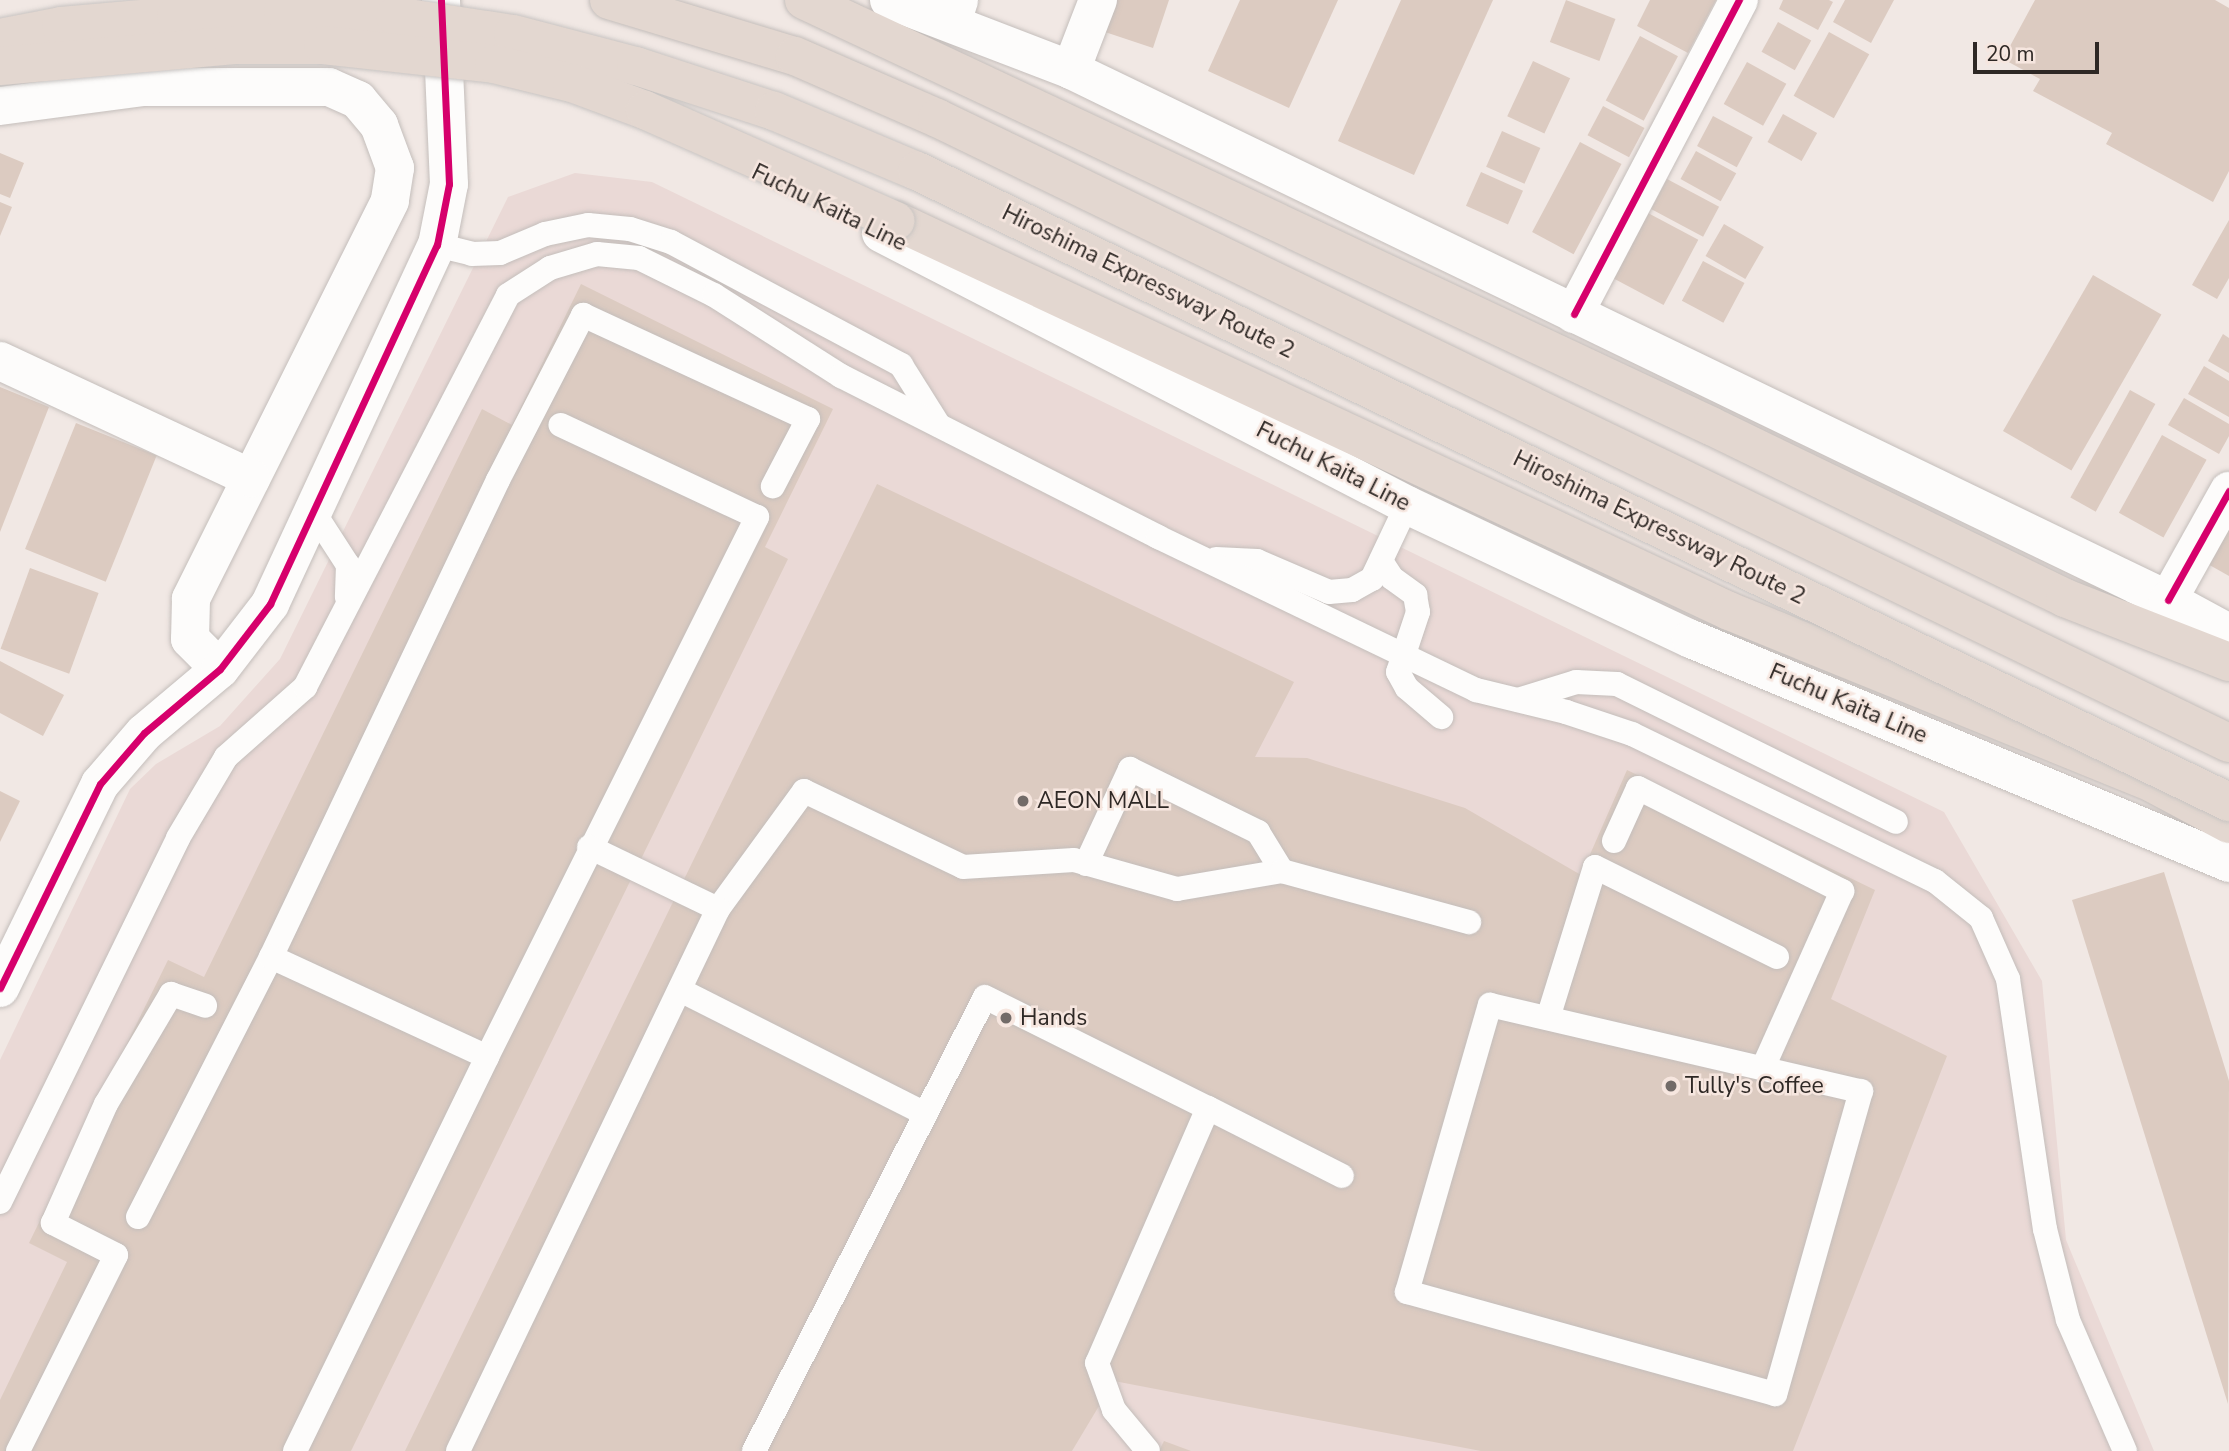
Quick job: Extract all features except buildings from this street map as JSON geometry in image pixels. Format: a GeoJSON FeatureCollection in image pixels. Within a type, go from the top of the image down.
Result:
{"type":"FeatureCollection","features":[{"type":"Feature","properties":{"kind":"highway"},"geometry":{"type":"LineString","coordinates":[[609,0],[795,56],[937,118],[2229,743]]}},
{"type":"Feature","properties":{"kind":"highway"},"geometry":{"type":"LineString","coordinates":[[804,0],[2065,598],[2229,662]]}},
{"type":"Feature","properties":{"kind":"highway","name":"Hiroshima Expressway Route 2"},"geometry":{"type":"LineString","coordinates":[[0,37],[61,26],[176,16],[283,11],[395,16],[513,34],[636,66],[774,111],[930,177],[2229,802]]}},
{"type":"Feature","properties":{"kind":"highway"},"geometry":{"type":"LineString","coordinates":[[0,66],[153,50],[323,45],[494,64],[572,83],[645,110],[896,221],[1729,611],[2154,784],[2229,824]]}},
{"type":"Feature","properties":{"kind":"main road"},"geometry":{"type":"LineString","coordinates":[[0,988],[100,783],[144,733],[220,669],[270,604],[437,245],[449,184],[441,0]]}},
{"type":"Feature","properties":{"kind":"main road"},"geometry":{"type":"LineString","coordinates":[[889,0],[955,11],[1070,70],[2168,600],[2229,633]]}},
{"type":"Feature","properties":{"kind":"main road"},"geometry":{"type":"LineString","coordinates":[[1070,70],[1098,0]]}},
{"type":"Feature","properties":{"kind":"main road"},"geometry":{"type":"LineString","coordinates":[[1574,314],[1739,0]]}},
{"type":"Feature","properties":{"kind":"main road","name":"Fuchu Kaita Line"},"geometry":{"type":"LineString","coordinates":[[443,67],[552,89],[627,112],[870,227],[1407,505],[1690,639],[2229,863]]}},
{"type":"Feature","properties":{"kind":"main road"},"geometry":{"type":"LineString","coordinates":[[0,106],[142,87],[329,87],[358,100],[380,125],[394,168],[390,201],[191,599],[190,639],[220,669]]}},
{"type":"Feature","properties":{"kind":"main road"},"geometry":{"type":"LineString","coordinates":[[0,361],[251,478]]}},
{"type":"Feature","properties":{"kind":"main road"},"geometry":{"type":"LineString","coordinates":[[2168,600],[2229,491]]}},
{"type":"Feature","properties":{"kind":"lane"},"geometry":{"type":"LineString","coordinates":[[437,245],[472,254],[500,253],[545,234],[588,225],[630,229],[671,242],[901,365],[938,425]]}},
{"type":"Feature","properties":{"kind":"lane"},"geometry":{"type":"LineString","coordinates":[[0,1202],[178,838],[226,757],[305,687],[508,295],[550,268],[597,254],[639,258],[713,295],[841,376],[1201,558],[1476,690],[1632,734],[1935,881],[1982,918],[2008,979],[2045,1228],[2068,1320],[2125,1451]]}},
{"type":"Feature","properties":{"kind":"lane"},"geometry":{"type":"LineString","coordinates":[[138,1217],[271,957],[498,480],[583,315],[808,419],[773,486]]}},
{"type":"Feature","properties":{"kind":"lane"},"geometry":{"type":"LineString","coordinates":[[295,1451],[589,847],[757,517],[561,425]]}},
{"type":"Feature","properties":{"kind":"lane"},"geometry":{"type":"LineString","coordinates":[[1201,558],[1257,561],[1329,592],[1352,590],[1372,579],[1407,505]]}},
{"type":"Feature","properties":{"kind":"lane"},"geometry":{"type":"LineString","coordinates":[[313,511],[348,565],[347,605]]}},
{"type":"Feature","properties":{"kind":"lane"},"geometry":{"type":"LineString","coordinates":[[1381,561],[1392,578],[1415,595],[1418,612],[1401,654],[1398,672],[1407,688],[1441,718]]}},
{"type":"Feature","properties":{"kind":"lane"},"geometry":{"type":"LineString","coordinates":[[1518,700],[1577,682],[1617,684],[1896,822]]}},
{"type":"Feature","properties":{"kind":"lane"},"geometry":{"type":"LineString","coordinates":[[1086,864],[1130,769],[1258,832],[1282,871]]}},
{"type":"Feature","properties":{"kind":"lane"},"geometry":{"type":"LineString","coordinates":[[1614,841],[1638,788],[1842,891],[1763,1068]]}},
{"type":"Feature","properties":{"kind":"lane"},"geometry":{"type":"LineString","coordinates":[[458,1451],[718,909],[804,791],[963,867],[1074,860],[1177,889],[1282,871],[1469,922]]}},
{"type":"Feature","properties":{"kind":"lane"},"geometry":{"type":"LineString","coordinates":[[589,847],[718,909]]}},
{"type":"Feature","properties":{"kind":"lane"},"geometry":{"type":"LineString","coordinates":[[1548,1018],[1595,867],[1777,957]]}},
{"type":"Feature","properties":{"kind":"lane"},"geometry":{"type":"LineString","coordinates":[[271,957],[487,1057]]}},
{"type":"Feature","properties":{"kind":"lane"},"geometry":{"type":"LineString","coordinates":[[680,990],[925,1114]]}},
{"type":"Feature","properties":{"kind":"lane"},"geometry":{"type":"LineString","coordinates":[[18,1451],[116,1255],[53,1223],[106,1104],[172,994],[205,1006]]}},
{"type":"Feature","properties":{"kind":"lane"},"geometry":{"type":"LineString","coordinates":[[754,1451],[985,997],[1342,1175]]}},
{"type":"Feature","properties":{"kind":"lane"},"geometry":{"type":"LineString","coordinates":[[1490,1005],[1548,1018],[1861,1091],[1775,1394],[1408,1292],[1490,1005]]}},
{"type":"Feature","properties":{"kind":"lane"},"geometry":{"type":"LineString","coordinates":[[1148,1451],[1114,1410],[1097,1363],[1208,1108]]}},
{"type":"Feature","properties":{"kind":"shaded area","name":"AEON MALL"},"geometry":{"type":"Polygon","coordinates":[[[575,173],[652,182],[1944,812],[2042,981],[2066,1240],[2154,1451],[0,1451],[0,1060],[130,789],[156,764],[220,726],[280,659],[508,197],[575,173]]]}},
{"type":"Feature","properties":{"kind":"cycle path"},"geometry":{"type":"LineString","coordinates":[[0,988],[100,784],[144,733],[220,669],[270,604],[437,245],[449,184],[441,0]]}},
{"type":"Feature","properties":{"kind":"cycle path"},"geometry":{"type":"LineString","coordinates":[[1574,314],[1739,0]]}},
{"type":"Feature","properties":{"kind":"cycle path"},"geometry":{"type":"LineString","coordinates":[[2168,600],[2229,491]]}},
{"type":"Feature","properties":{"kind":"place","name":"AEON MALL"},"geometry":{"type":"Point","coordinates":[1023,801]}},
{"type":"Feature","properties":{"kind":"place","name":"Hands"},"geometry":{"type":"Point","coordinates":[1006,1018]}},
{"type":"Feature","properties":{"kind":"place","name":"Tully's Coffee"},"geometry":{"type":"Point","coordinates":[1671,1086]}}]}
